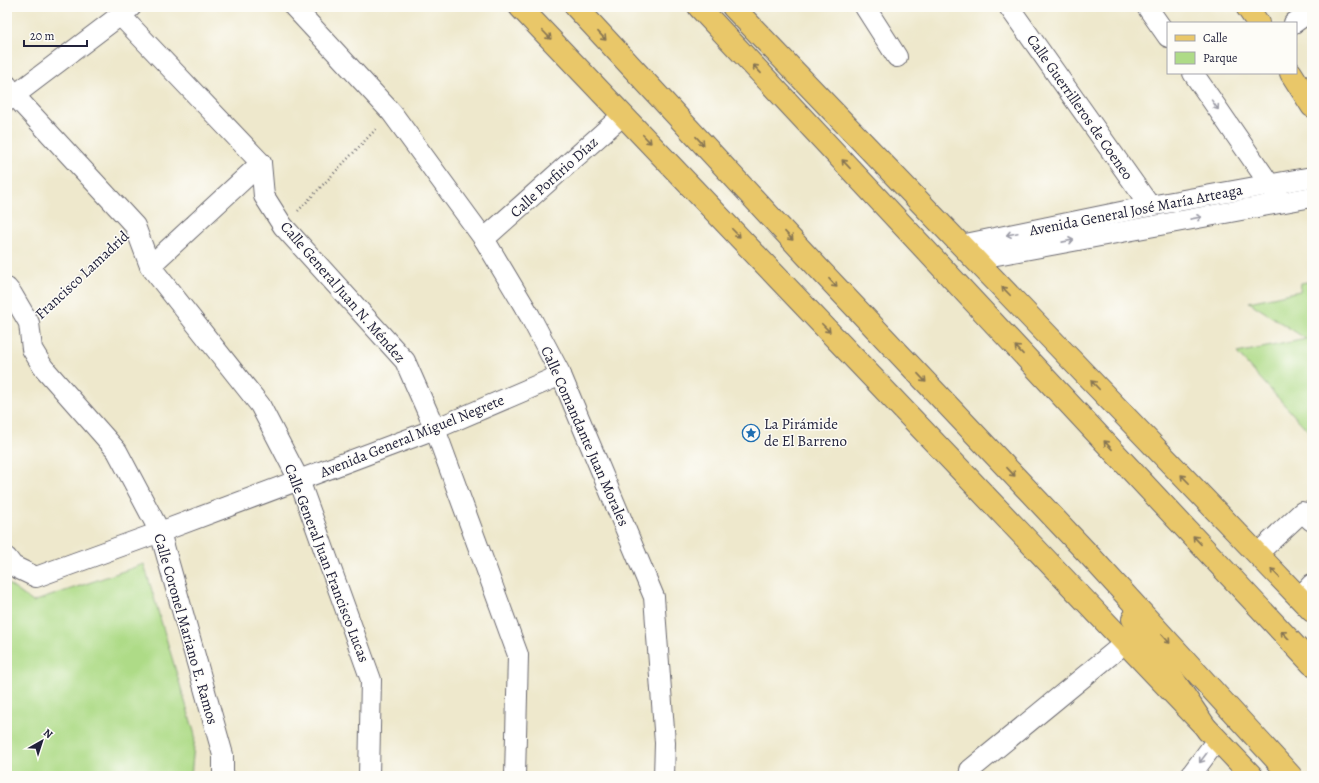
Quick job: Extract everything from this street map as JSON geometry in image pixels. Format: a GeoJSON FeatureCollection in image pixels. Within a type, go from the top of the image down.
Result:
{"type":"FeatureCollection","features":[{"type":"Feature","properties":{"kind":"main road"},"geometry":{"type":"LineString","coordinates":[[520,7],[1252,776]]}},
{"type":"Feature","properties":{"kind":"main road"},"geometry":{"type":"LineString","coordinates":[[576,7],[806,255],[1091,557],[1291,776]]}},
{"type":"Feature","properties":{"kind":"main road"},"geometry":{"type":"LineString","coordinates":[[699,7],[1312,664]]}},
{"type":"Feature","properties":{"kind":"main road"},"geometry":{"type":"LineString","coordinates":[[733,7],[1256,554],[1308,598]]}},
{"type":"Feature","properties":{"kind":"main road"},"geometry":{"type":"LineString","coordinates":[[1247,7],[1257,22]]}},
{"type":"Feature","properties":{"kind":"main road"},"geometry":{"type":"LineString","coordinates":[[1292,74],[1312,106]]}},
{"type":"Feature","properties":{"kind":"main road"},"geometry":{"type":"LineString","coordinates":[[1091,557],[1213,735]]}},
{"type":"Feature","properties":{"kind":"street"},"geometry":{"type":"LineString","coordinates":[[865,7],[897,57]]}},
{"type":"Feature","properties":{"kind":"street","name":"Calle Guerrilleros de Coeneo"},"geometry":{"type":"LineString","coordinates":[[1009,7],[1150,206]]}},
{"type":"Feature","properties":{"kind":"street"},"geometry":{"type":"LineString","coordinates":[[1147,7],[1167,36]]}},
{"type":"Feature","properties":{"kind":"street","name":"Calle Comandante Juan Morales"},"geometry":{"type":"LineString","coordinates":[[300,9],[392,113],[484,239],[530,316],[562,375],[654,597],[665,743],[664,776]]}},
{"type":"Feature","properties":{"kind":"street"},"geometry":{"type":"LineString","coordinates":[[1295,22],[1312,10]]}},
{"type":"Feature","properties":{"kind":"street"},"geometry":{"type":"LineString","coordinates":[[9,94],[126,11],[261,163],[150,266]]}},
{"type":"Feature","properties":{"kind":"street"},"geometry":{"type":"LineString","coordinates":[[1194,74],[1282,202]]}},
{"type":"Feature","properties":{"kind":"street","name":"Calle General Juan Francisco Lucas"},"geometry":{"type":"LineString","coordinates":[[9,94],[135,226],[150,266],[260,404],[299,480],[371,680],[369,776]]}},
{"type":"Feature","properties":{"kind":"street","name":"Calle Porfirio Díaz"},"geometry":{"type":"LineString","coordinates":[[484,239],[623,114]]}},
{"type":"Feature","properties":{"kind":"street","name":"Calle General Juan N. Méndez"},"geometry":{"type":"LineString","coordinates":[[261,163],[264,196],[284,226],[405,361],[435,429],[518,655],[515,776]]}},
{"type":"Feature","properties":{"kind":"street","name":"Avenida General José María Arteaga"},"geometry":{"type":"LineString","coordinates":[[968,252],[1150,206],[1312,177]]}},
{"type":"Feature","properties":{"kind":"street","name":"Avenida General José María Arteaga"},"geometry":{"type":"LineString","coordinates":[[968,252],[1312,197]]}},
{"type":"Feature","properties":{"kind":"street","name":"Calle Coronel Mariano E. Ramos"},"geometry":{"type":"LineString","coordinates":[[9,293],[29,323],[32,349],[43,368],[117,451],[160,532],[223,755],[223,776]]}},
{"type":"Feature","properties":{"kind":"street","name":"Avenida General Miguel Negrete"},"geometry":{"type":"LineString","coordinates":[[7,558],[13,566],[36,577],[435,429],[562,375]]}},
{"type":"Feature","properties":{"kind":"street"},"geometry":{"type":"LineString","coordinates":[[1256,554],[1302,512],[1312,522]]}},
{"type":"Feature","properties":{"kind":"street"},"geometry":{"type":"LineString","coordinates":[[970,770],[1125,643]]}},
{"type":"Feature","properties":{"kind":"street"},"geometry":{"type":"LineString","coordinates":[[1190,776],[1213,735]]}},
{"type":"Feature","properties":{"kind":"path"},"geometry":{"type":"LineString","coordinates":[[284,226],[392,113]]}},
{"type":"Feature","properties":{"kind":"path","name":"Francisco Lamadrid"},"geometry":{"type":"LineString","coordinates":[[29,323],[135,226]]}},
{"type":"Feature","properties":{"kind":"green space"},"geometry":{"type":"Polygon","coordinates":[[[1312,281],[1312,435],[1237,353],[1306,339],[1249,302],[1300,291],[1301,283],[1312,281]]]}},
{"type":"Feature","properties":{"kind":"green space"},"geometry":{"type":"Polygon","coordinates":[[[144,564],[195,735],[191,776],[7,776],[7,583],[33,602],[144,564]]]}},
{"type":"Feature","properties":{"kind":"place","name":"La Pirámide de El Barreno"},"geometry":{"type":"Point","coordinates":[751,433]}}]}
